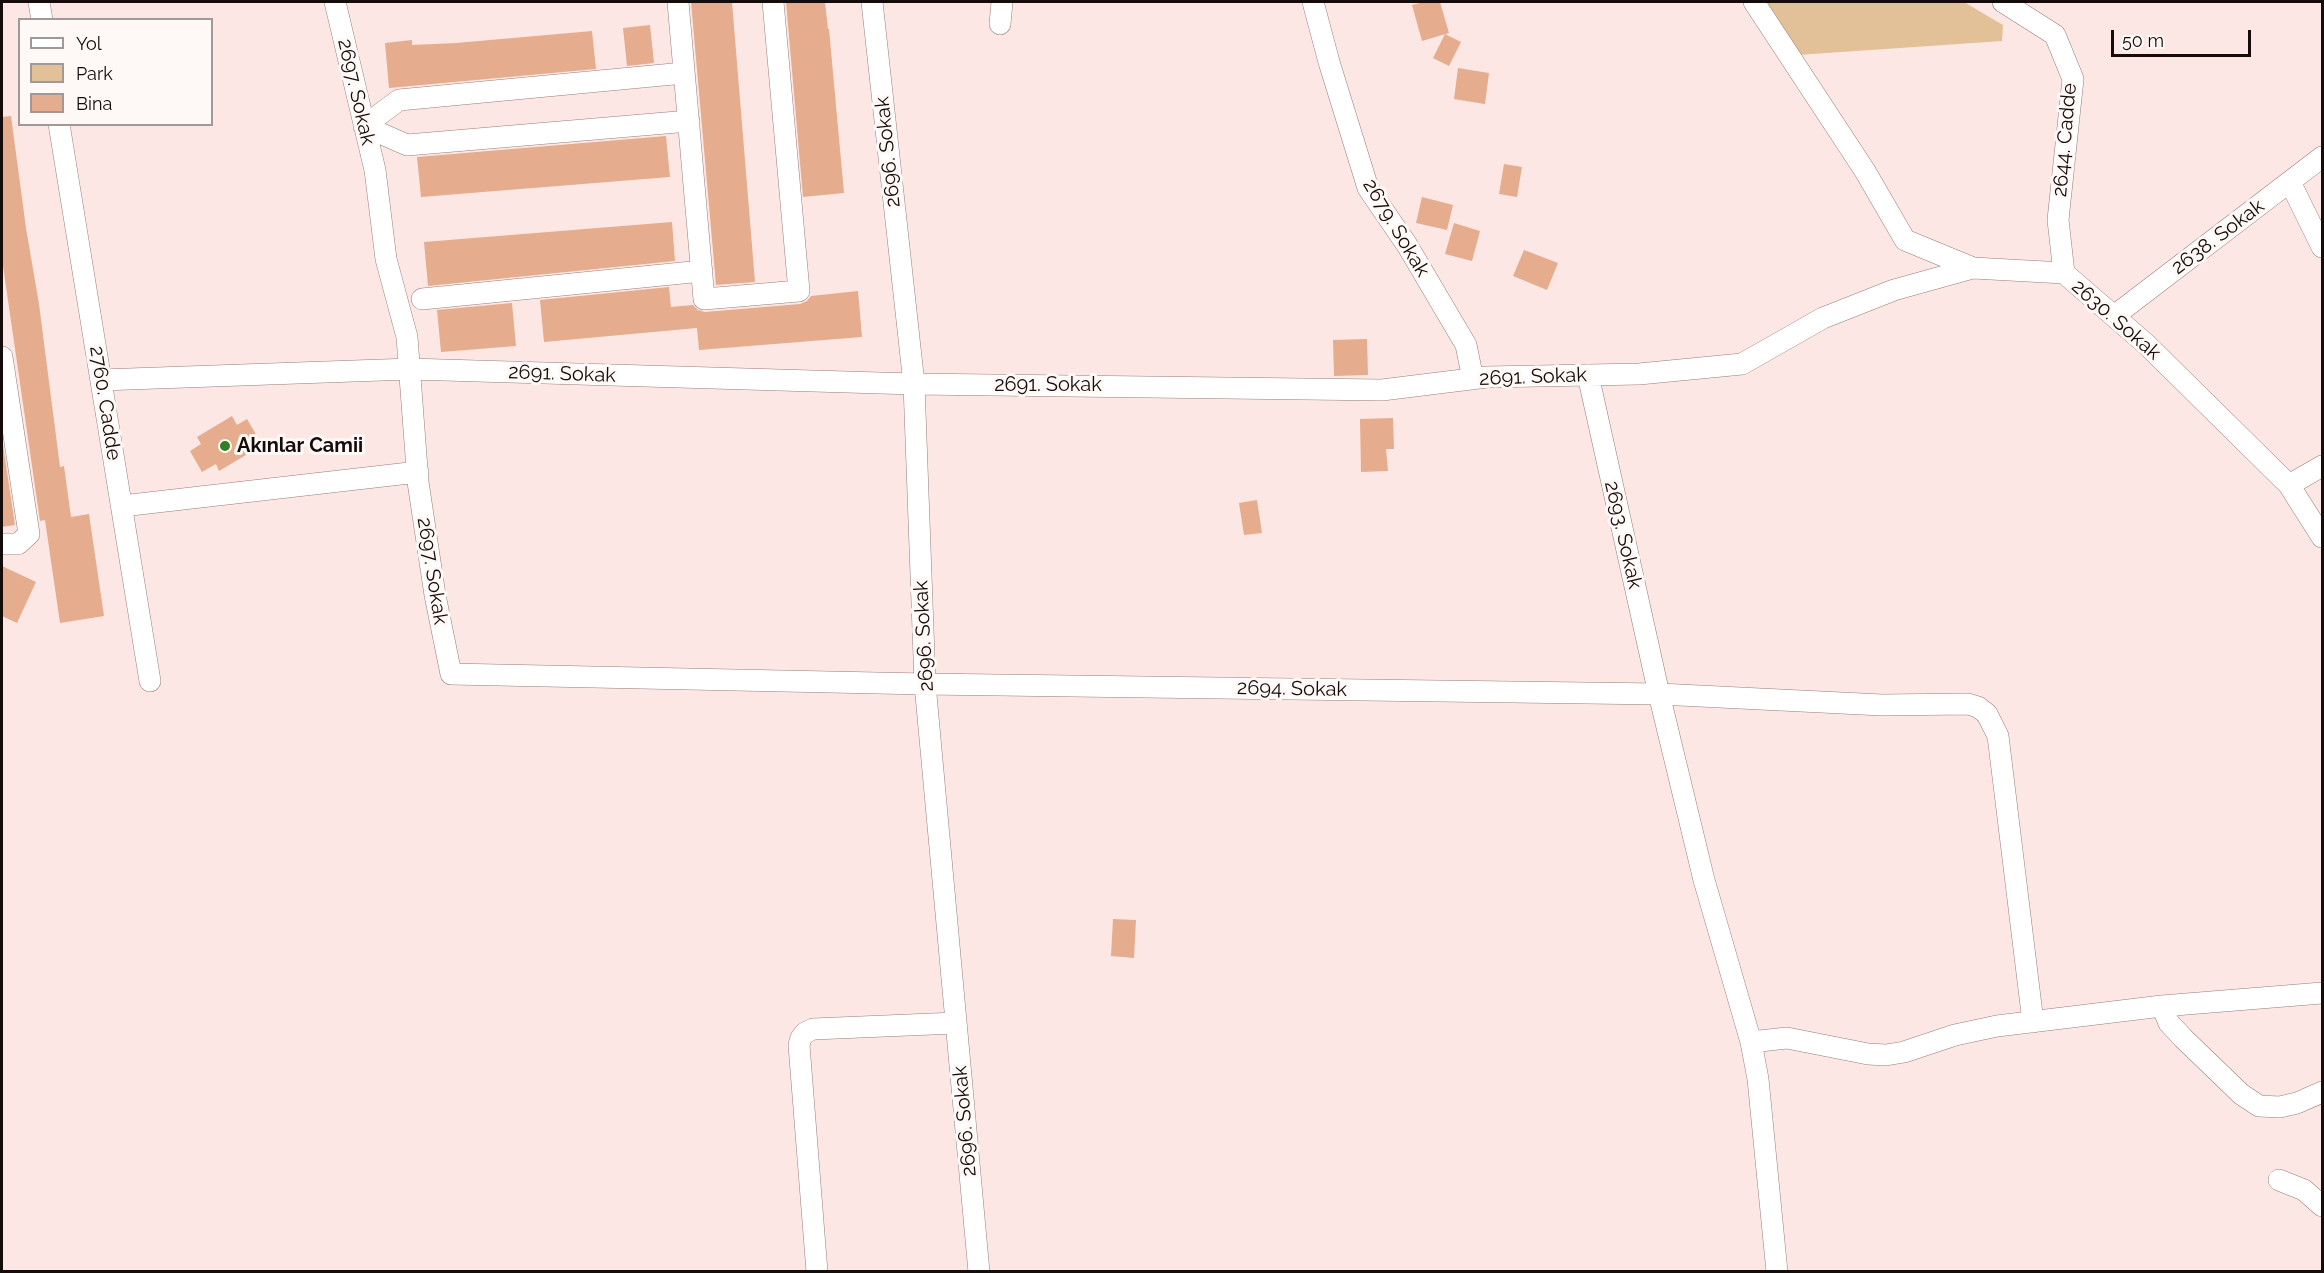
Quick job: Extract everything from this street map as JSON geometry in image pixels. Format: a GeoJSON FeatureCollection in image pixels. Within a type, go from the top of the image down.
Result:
{"type":"FeatureCollection","features":[{"type":"Feature","properties":{"kind":"street"},"geometry":{"type":"LineString","coordinates":[[39,2],[42,18]]}},
{"type":"Feature","properties":{"kind":"street","name":"2697. Sokak"},"geometry":{"type":"LineString","coordinates":[[335,2],[375,170],[386,259],[407,337],[418,472],[435,595],[451,674],[925,684]]}},
{"type":"Feature","properties":{"kind":"street"},"geometry":{"type":"LineString","coordinates":[[678,2],[704,299],[799,291],[773,2]]}},
{"type":"Feature","properties":{"kind":"street","name":"2696. Sokak"},"geometry":{"type":"LineString","coordinates":[[872,2],[914,384],[925,684],[979,1272]]}},
{"type":"Feature","properties":{"kind":"street"},"geometry":{"type":"LineString","coordinates":[[1000,24],[1002,2]]}},
{"type":"Feature","properties":{"kind":"street","name":"2679. Sokak"},"geometry":{"type":"LineString","coordinates":[[1313,2],[1368,188],[1407,245],[1466,345],[1473,379]]}},
{"type":"Feature","properties":{"kind":"street","name":"2630. Sokak"},"geometry":{"type":"LineString","coordinates":[[1754,2],[1865,171],[1905,240],[1973,268],[2064,273],[2146,344],[2289,485],[2322,537]]}},
{"type":"Feature","properties":{"kind":"street","name":"2644. Cadde"},"geometry":{"type":"LineString","coordinates":[[2003,2],[2055,34],[2073,79],[2058,220],[2064,273]]}},
{"type":"Feature","properties":{"kind":"street"},"geometry":{"type":"LineString","coordinates":[[684,73],[399,100],[364,126],[407,146],[689,121]]}},
{"type":"Feature","properties":{"kind":"street","name":"2760. Cadde"},"geometry":{"type":"LineString","coordinates":[[59,126],[150,681]]}},
{"type":"Feature","properties":{"kind":"street","name":"2638. Sokak"},"geometry":{"type":"LineString","coordinates":[[2114,316],[2322,157]]}},
{"type":"Feature","properties":{"kind":"street"},"geometry":{"type":"LineString","coordinates":[[2290,182],[2322,247]]}},
{"type":"Feature","properties":{"kind":"street","name":"2691. Sokak"},"geometry":{"type":"LineString","coordinates":[[101,380],[410,369],[914,384],[1382,390],[1473,379],[1640,374],[1742,364],[1823,318],[1894,290],[1973,268]]}},
{"type":"Feature","properties":{"kind":"street"},"geometry":{"type":"LineString","coordinates":[[422,299],[702,271]]}},
{"type":"Feature","properties":{"kind":"street"},"geometry":{"type":"LineString","coordinates":[[2,357],[29,534],[18,544],[2,544]]}},
{"type":"Feature","properties":{"kind":"street","name":"2693. Sokak"},"geometry":{"type":"LineString","coordinates":[[1588,375],[1659,694],[1704,880],[1751,1042],[1758,1079],[1777,1272]]}},
{"type":"Feature","properties":{"kind":"street"},"geometry":{"type":"LineString","coordinates":[[2289,485],[2322,465]]}},
{"type":"Feature","properties":{"kind":"street"},"geometry":{"type":"LineString","coordinates":[[122,506],[418,472]]}},
{"type":"Feature","properties":{"kind":"street","name":"2694. Sokak"},"geometry":{"type":"LineString","coordinates":[[925,684],[1659,694],[1882,705],[1968,704],[1978,707],[1987,714],[1998,736],[2032,1022]]}},
{"type":"Feature","properties":{"kind":"street"},"geometry":{"type":"LineString","coordinates":[[1751,1042],[1787,1038],[1868,1054],[1886,1055],[1904,1052],[1955,1035],[1997,1026],[2162,1006],[2322,993]]}},
{"type":"Feature","properties":{"kind":"street"},"geometry":{"type":"LineString","coordinates":[[2162,1006],[2169,1023],[2183,1038],[2241,1094],[2259,1106],[2280,1107],[2297,1103],[2322,1092]]}},
{"type":"Feature","properties":{"kind":"street"},"geometry":{"type":"LineString","coordinates":[[817,1272],[799,1045],[801,1038],[813,1029],[956,1023]]}},
{"type":"Feature","properties":{"kind":"street"},"geometry":{"type":"LineString","coordinates":[[2279,1180],[2304,1190],[2322,1206]]}},
{"type":"Feature","properties":{"kind":"green space"},"geometry":{"type":"Polygon","coordinates":[[[1767,2],[1964,2],[2003,25],[2002,41],[1798,55],[1767,2]]]}},
{"type":"Feature","properties":{"kind":"building"},"geometry":{"type":"Polygon","coordinates":[[[691,2],[732,2],[755,282],[716,285],[691,2]]]}},
{"type":"Feature","properties":{"kind":"building"},"geometry":{"type":"Polygon","coordinates":[[[786,2],[825,2],[844,193],[803,197],[786,2]]]}},
{"type":"Feature","properties":{"kind":"building"},"geometry":{"type":"Polygon","coordinates":[[[1440,2],[1449,33],[1422,41],[1412,5],[1440,2]]]}},
{"type":"Feature","properties":{"kind":"building"},"geometry":{"type":"Polygon","coordinates":[[[650,25],[654,63],[627,66],[623,28],[650,25]]]}},
{"type":"Feature","properties":{"kind":"building"},"geometry":{"type":"Polygon","coordinates":[[[592,31],[596,69],[389,88],[385,43],[412,40],[412,45],[456,43],[592,31]]]}},
{"type":"Feature","properties":{"kind":"building"},"geometry":{"type":"Polygon","coordinates":[[[1445,34],[1461,42],[1449,66],[1433,58],[1445,34]]]}},
{"type":"Feature","properties":{"kind":"building"},"geometry":{"type":"Polygon","coordinates":[[[1458,68],[1489,73],[1485,104],[1454,99],[1458,68]]]}},
{"type":"Feature","properties":{"kind":"building"},"geometry":{"type":"Polygon","coordinates":[[[11,116],[60,467],[64,466],[71,517],[89,514],[104,616],[60,623],[45,520],[40,521],[2,259],[2,117],[11,116]]]}},
{"type":"Feature","properties":{"kind":"building"},"geometry":{"type":"Polygon","coordinates":[[[666,136],[670,177],[421,197],[417,157],[666,136]]]}},
{"type":"Feature","properties":{"kind":"building"},"geometry":{"type":"Polygon","coordinates":[[[1504,164],[1522,167],[1517,197],[1499,194],[1504,164]]]}},
{"type":"Feature","properties":{"kind":"building"},"geometry":{"type":"Polygon","coordinates":[[[1422,197],[1453,205],[1447,230],[1416,223],[1422,197]]]}},
{"type":"Feature","properties":{"kind":"building"},"geometry":{"type":"Polygon","coordinates":[[[672,222],[675,261],[428,286],[424,242],[672,222]]]}},
{"type":"Feature","properties":{"kind":"building"},"geometry":{"type":"Polygon","coordinates":[[[1454,223],[1480,231],[1472,261],[1445,254],[1454,223]]]}},
{"type":"Feature","properties":{"kind":"building"},"geometry":{"type":"Polygon","coordinates":[[[1524,250],[1558,263],[1547,290],[1513,276],[1524,250]]]}},
{"type":"Feature","properties":{"kind":"building"},"geometry":{"type":"Polygon","coordinates":[[[669,287],[671,307],[693,305],[705,312],[800,304],[811,296],[858,291],[862,337],[699,350],[697,328],[544,342],[540,300],[669,287]]]}},
{"type":"Feature","properties":{"kind":"building"},"geometry":{"type":"Polygon","coordinates":[[[512,303],[516,346],[441,352],[437,310],[512,303]]]}},
{"type":"Feature","properties":{"kind":"building"},"geometry":{"type":"Polygon","coordinates":[[[1367,339],[1368,375],[1334,376],[1333,340],[1367,339]]]}},
{"type":"Feature","properties":{"kind":"building","name":"Akınlar Camii"},"geometry":{"type":"Polygon","coordinates":[[[232,416],[237,425],[247,419],[257,436],[250,440],[256,449],[219,471],[216,464],[202,472],[190,451],[201,444],[197,437],[232,416]]]}},
{"type":"Feature","properties":{"kind":"building"},"geometry":{"type":"Polygon","coordinates":[[[1393,418],[1394,449],[1386,449],[1388,471],[1361,472],[1360,419],[1393,418]]]}},
{"type":"Feature","properties":{"kind":"building"},"geometry":{"type":"Polygon","coordinates":[[[2,438],[15,525],[2,527],[2,438]]]}},
{"type":"Feature","properties":{"kind":"building"},"geometry":{"type":"Polygon","coordinates":[[[1257,500],[1262,533],[1244,535],[1239,503],[1257,500]]]}},
{"type":"Feature","properties":{"kind":"building"},"geometry":{"type":"Polygon","coordinates":[[[2,566],[36,582],[17,623],[2,616],[2,566]]]}},
{"type":"Feature","properties":{"kind":"building"},"geometry":{"type":"Polygon","coordinates":[[[1113,919],[1136,920],[1134,958],[1111,956],[1113,919]]]}},
{"type":"Feature","properties":{"kind":"place","name":"Akınlar Camii"},"geometry":{"type":"Point","coordinates":[225,446]}}]}
